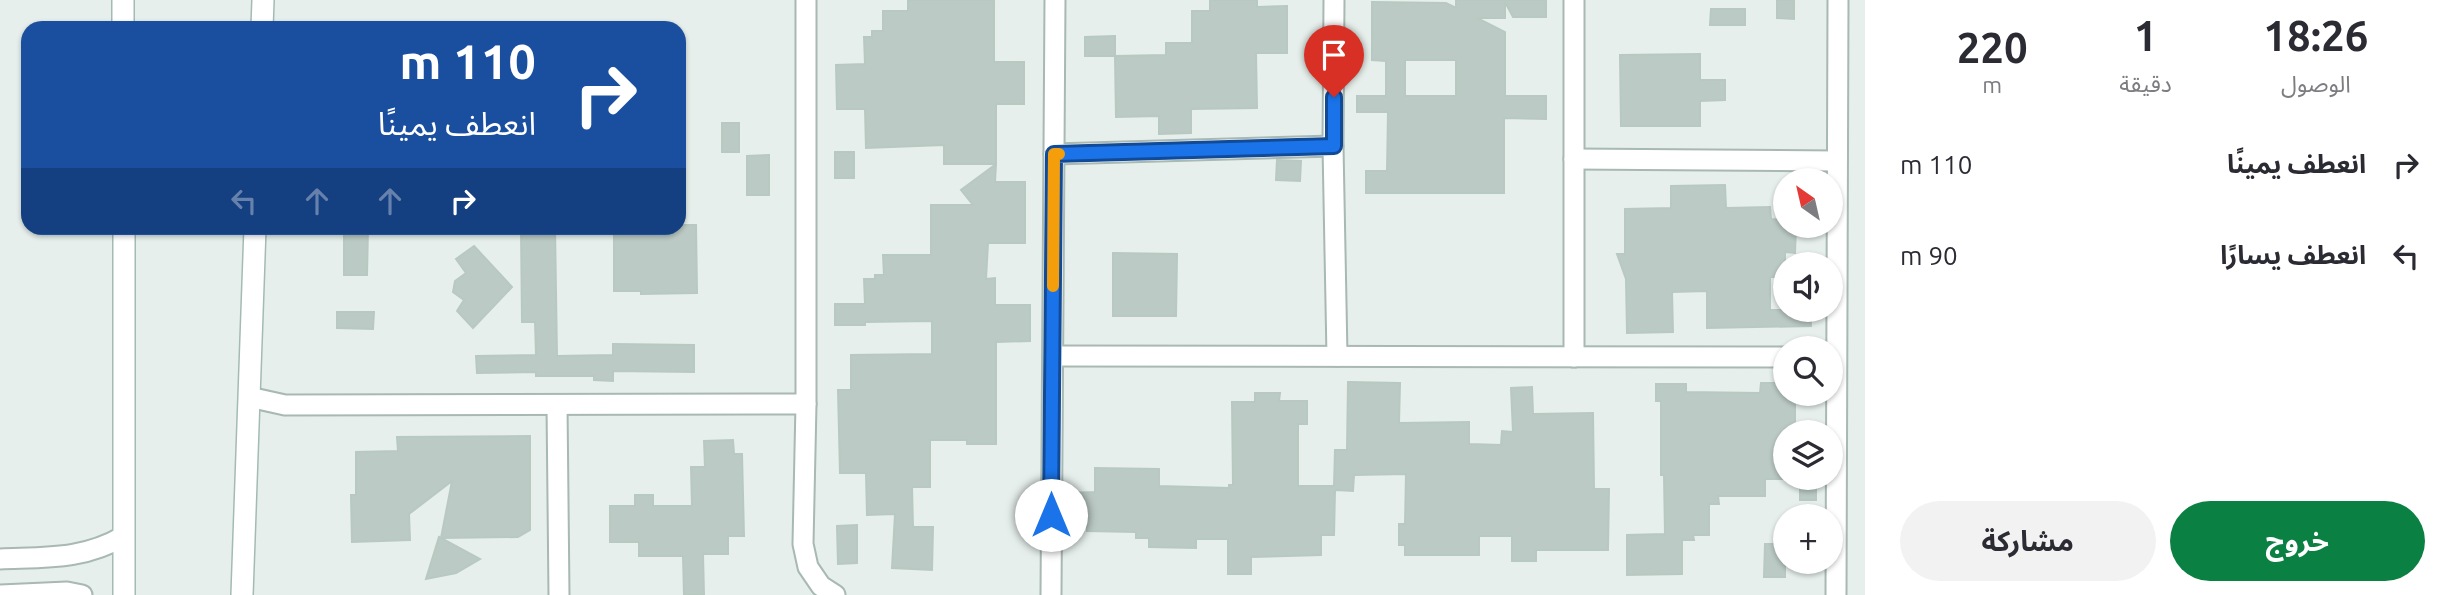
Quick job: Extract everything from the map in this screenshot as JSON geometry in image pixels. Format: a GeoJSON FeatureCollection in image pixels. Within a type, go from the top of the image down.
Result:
{"type":"FeatureCollection","features":[{"type":"Feature","properties":{"kind":"main road"},"geometry":{"type":"LineString","coordinates":[[123,0],[123,21]]}},
{"type":"Feature","properties":{"kind":"main road"},"geometry":{"type":"LineString","coordinates":[[262,21],[263,0]]}},
{"type":"Feature","properties":{"kind":"main road"},"geometry":{"type":"LineString","coordinates":[[124,235],[124,595]]}},
{"type":"Feature","properties":{"kind":"main road"},"geometry":{"type":"LineString","coordinates":[[242,595],[255,235]]}},
{"type":"Feature","properties":{"kind":"street"},"geometry":{"type":"LineString","coordinates":[[806,0],[806,404],[803,544],[807,567],[821,586],[835,595]]}},
{"type":"Feature","properties":{"kind":"street"},"geometry":{"type":"LineString","coordinates":[[1051,595],[1055,0]]}},
{"type":"Feature","properties":{"kind":"street"},"geometry":{"type":"LineString","coordinates":[[1334,0],[1337,356]]}},
{"type":"Feature","properties":{"kind":"street"},"geometry":{"type":"LineString","coordinates":[[1574,0],[1574,356]]}},
{"type":"Feature","properties":{"kind":"street"},"geometry":{"type":"LineString","coordinates":[[1834,336],[1838,0]]}},
{"type":"Feature","properties":{"kind":"street"},"geometry":{"type":"LineString","coordinates":[[1054,154],[1334,146]]}},
{"type":"Feature","properties":{"kind":"street"},"geometry":{"type":"LineString","coordinates":[[1574,159],[1837,161]]}},
{"type":"Feature","properties":{"kind":"street"},"geometry":{"type":"LineString","coordinates":[[1053,356],[1773,356]]}},
{"type":"Feature","properties":{"kind":"street"},"geometry":{"type":"LineString","coordinates":[[249,406],[806,404]]}},
{"type":"Feature","properties":{"kind":"street"},"geometry":{"type":"LineString","coordinates":[[557,405],[559,595]]}},
{"type":"Feature","properties":{"kind":"street"},"geometry":{"type":"LineString","coordinates":[[1834,406],[1836,595]]}},
{"type":"Feature","properties":{"kind":"street"},"geometry":{"type":"LineString","coordinates":[[0,559],[86,553],[106,547],[124,536]]}},
{"type":"Feature","properties":{"kind":"street"},"geometry":{"type":"LineString","coordinates":[[0,595],[82,595]]}},
{"type":"Feature","properties":{"kind":"building"},"geometry":{"type":"Polygon","coordinates":[[[908,0],[994,0],[994,62],[1024,62],[1024,104],[996,104],[996,164],[944,164],[944,145],[866,148],[865,109],[837,109],[836,65],[865,64],[864,37],[872,37],[872,31],[883,31],[883,11],[908,11],[908,0]]]}},
{"type":"Feature","properties":{"kind":"building"},"geometry":{"type":"Polygon","coordinates":[[[1210,0],[1257,0],[1257,7],[1287,6],[1287,53],[1256,53],[1257,108],[1191,109],[1191,133],[1159,134],[1159,116],[1116,117],[1115,56],[1166,55],[1166,43],[1192,43],[1192,11],[1210,11],[1210,0]]]}},
{"type":"Feature","properties":{"kind":"building"},"geometry":{"type":"Polygon","coordinates":[[[1456,0],[1546,0],[1546,17],[1513,17],[1505,2],[1505,18],[1477,18],[1505,32],[1505,96],[1546,96],[1546,119],[1504,118],[1504,193],[1366,193],[1366,171],[1387,171],[1388,112],[1357,112],[1357,96],[1386,96],[1386,61],[1372,60],[1372,2],[1446,3],[1456,8],[1456,0]],[[1405,60],[1405,96],[1456,96],[1456,60],[1405,60]]]}},
{"type":"Feature","properties":{"kind":"building"},"geometry":{"type":"Polygon","coordinates":[[[1777,0],[1794,0],[1794,19],[1777,18],[1777,0]]]}},
{"type":"Feature","properties":{"kind":"building"},"geometry":{"type":"Polygon","coordinates":[[[1711,9],[1745,9],[1745,25],[1710,25],[1711,9]]]}},
{"type":"Feature","properties":{"kind":"building"},"geometry":{"type":"Polygon","coordinates":[[[1115,36],[1115,56],[1085,56],[1085,37],[1115,36]]]}},
{"type":"Feature","properties":{"kind":"building"},"geometry":{"type":"Polygon","coordinates":[[[1700,54],[1700,80],[1725,80],[1725,100],[1700,101],[1700,126],[1621,126],[1620,55],[1700,54]]]}},
{"type":"Feature","properties":{"kind":"building"},"geometry":{"type":"Polygon","coordinates":[[[722,123],[739,123],[739,152],[722,152],[722,123]]]}},
{"type":"Feature","properties":{"kind":"building"},"geometry":{"type":"Polygon","coordinates":[[[835,152],[854,152],[854,178],[835,178],[835,152]]]}},
{"type":"Feature","properties":{"kind":"building"},"geometry":{"type":"Polygon","coordinates":[[[769,155],[769,195],[747,195],[747,156],[769,155]]]}},
{"type":"Feature","properties":{"kind":"building"},"geometry":{"type":"Polygon","coordinates":[[[1277,160],[1301,161],[1300,181],[1276,180],[1277,160]]]}},
{"type":"Feature","properties":{"kind":"building"},"geometry":{"type":"Polygon","coordinates":[[[996,164],[995,182],[1025,182],[1025,243],[988,243],[986,279],[995,278],[995,305],[1030,305],[1030,341],[996,342],[996,444],[967,444],[967,440],[930,440],[930,487],[912,487],[913,527],[933,527],[932,570],[892,568],[895,514],[867,515],[866,473],[840,473],[838,390],[851,390],[851,355],[932,354],[932,321],[835,325],[835,304],[865,304],[864,279],[875,279],[875,275],[884,275],[883,255],[931,255],[931,205],[973,205],[961,190],[996,164]]]}},
{"type":"Feature","properties":{"kind":"building"},"geometry":{"type":"Polygon","coordinates":[[[1725,185],[1726,208],[1770,207],[1773,238],[1796,238],[1795,252],[1773,252],[1770,310],[1773,310],[1773,322],[1811,322],[1811,326],[1707,328],[1707,291],[1672,292],[1673,332],[1627,333],[1626,279],[1617,254],[1625,254],[1625,209],[1671,208],[1671,186],[1725,185]]]}},
{"type":"Feature","properties":{"kind":"building"},"geometry":{"type":"Polygon","coordinates":[[[686,225],[696,225],[697,293],[641,294],[641,291],[614,291],[614,235],[686,235],[686,225]]]}},
{"type":"Feature","properties":{"kind":"building"},"geometry":{"type":"Polygon","coordinates":[[[344,235],[368,235],[367,275],[344,275],[344,235]]]}},
{"type":"Feature","properties":{"kind":"building"},"geometry":{"type":"Polygon","coordinates":[[[521,235],[555,235],[557,356],[613,355],[613,344],[694,345],[694,372],[613,371],[613,381],[594,380],[594,376],[536,376],[536,372],[477,373],[476,356],[536,355],[535,322],[522,322],[521,235]]]}},
{"type":"Feature","properties":{"kind":"building"},"geometry":{"type":"Polygon","coordinates":[[[474,246],[512,287],[473,328],[457,311],[464,300],[453,292],[455,281],[466,273],[456,259],[474,246]]]}},
{"type":"Feature","properties":{"kind":"building"},"geometry":{"type":"Polygon","coordinates":[[[1113,253],[1177,254],[1176,316],[1113,316],[1113,253]]]}},
{"type":"Feature","properties":{"kind":"building"},"geometry":{"type":"Polygon","coordinates":[[[337,312],[374,312],[373,329],[337,328],[337,312]]]}},
{"type":"Feature","properties":{"kind":"building"},"geometry":{"type":"Polygon","coordinates":[[[1348,382],[1400,383],[1399,423],[1469,422],[1469,444],[1501,445],[1502,431],[1513,432],[1511,388],[1532,387],[1533,414],[1593,413],[1594,489],[1609,489],[1608,550],[1536,550],[1536,561],[1512,561],[1512,536],[1479,536],[1479,555],[1405,555],[1405,545],[1399,545],[1399,524],[1405,524],[1406,474],[1354,475],[1353,491],[1335,490],[1334,535],[1321,535],[1321,555],[1251,557],[1251,574],[1228,574],[1228,539],[1196,539],[1196,548],[1149,547],[1149,538],[1136,538],[1136,532],[1087,531],[1087,518],[1067,518],[1067,493],[1095,492],[1095,468],[1159,469],[1159,486],[1229,488],[1229,485],[1233,485],[1232,402],[1255,402],[1255,393],[1280,393],[1279,401],[1307,401],[1307,424],[1298,424],[1298,486],[1334,486],[1335,450],[1347,450],[1348,382]]]}},
{"type":"Feature","properties":{"kind":"building"},"geometry":{"type":"Polygon","coordinates":[[[1761,383],[1773,383],[1773,406],[1795,406],[1795,420],[1773,420],[1773,479],[1765,479],[1765,496],[1718,496],[1719,504],[1709,504],[1709,535],[1693,535],[1694,540],[1682,540],[1682,574],[1627,575],[1627,535],[1665,534],[1664,475],[1661,475],[1661,401],[1656,401],[1656,384],[1686,384],[1686,392],[1760,393],[1761,383]]]}},
{"type":"Feature","properties":{"kind":"building"},"geometry":{"type":"Polygon","coordinates":[[[530,436],[530,530],[518,537],[441,538],[452,481],[409,514],[410,540],[352,542],[351,495],[356,495],[356,452],[398,451],[397,437],[530,436]]]}},
{"type":"Feature","properties":{"kind":"building"},"geometry":{"type":"Polygon","coordinates":[[[733,440],[734,454],[742,454],[744,536],[728,536],[728,554],[703,554],[704,595],[684,595],[683,556],[639,556],[639,542],[610,542],[610,506],[635,506],[635,495],[653,495],[653,506],[692,506],[691,467],[705,467],[704,441],[733,440]]]}},
{"type":"Feature","properties":{"kind":"building"},"geometry":{"type":"Polygon","coordinates":[[[1800,490],[1816,490],[1816,500],[1800,500],[1800,490]]]}},
{"type":"Feature","properties":{"kind":"building"},"geometry":{"type":"Polygon","coordinates":[[[857,525],[857,563],[838,564],[837,526],[857,525]]]}},
{"type":"Feature","properties":{"kind":"building"},"geometry":{"type":"Polygon","coordinates":[[[439,537],[480,559],[456,573],[426,579],[439,537]]]}},
{"type":"Feature","properties":{"kind":"building"},"geometry":{"type":"Polygon","coordinates":[[[1765,544],[1773,544],[1773,574],[1785,574],[1785,577],[1764,577],[1765,544]]]}},
{"type":"Feature","properties":{"kind":"slow traffic"},"geometry":{"type":"LineString","coordinates":[[1053,286],[1054,154],[1059,154]]}},
{"type":"Feature","properties":{"kind":"route"},"geometry":{"type":"LineString","coordinates":[[1051,515],[1054,154],[1334,146],[1334,97]]}}]}
